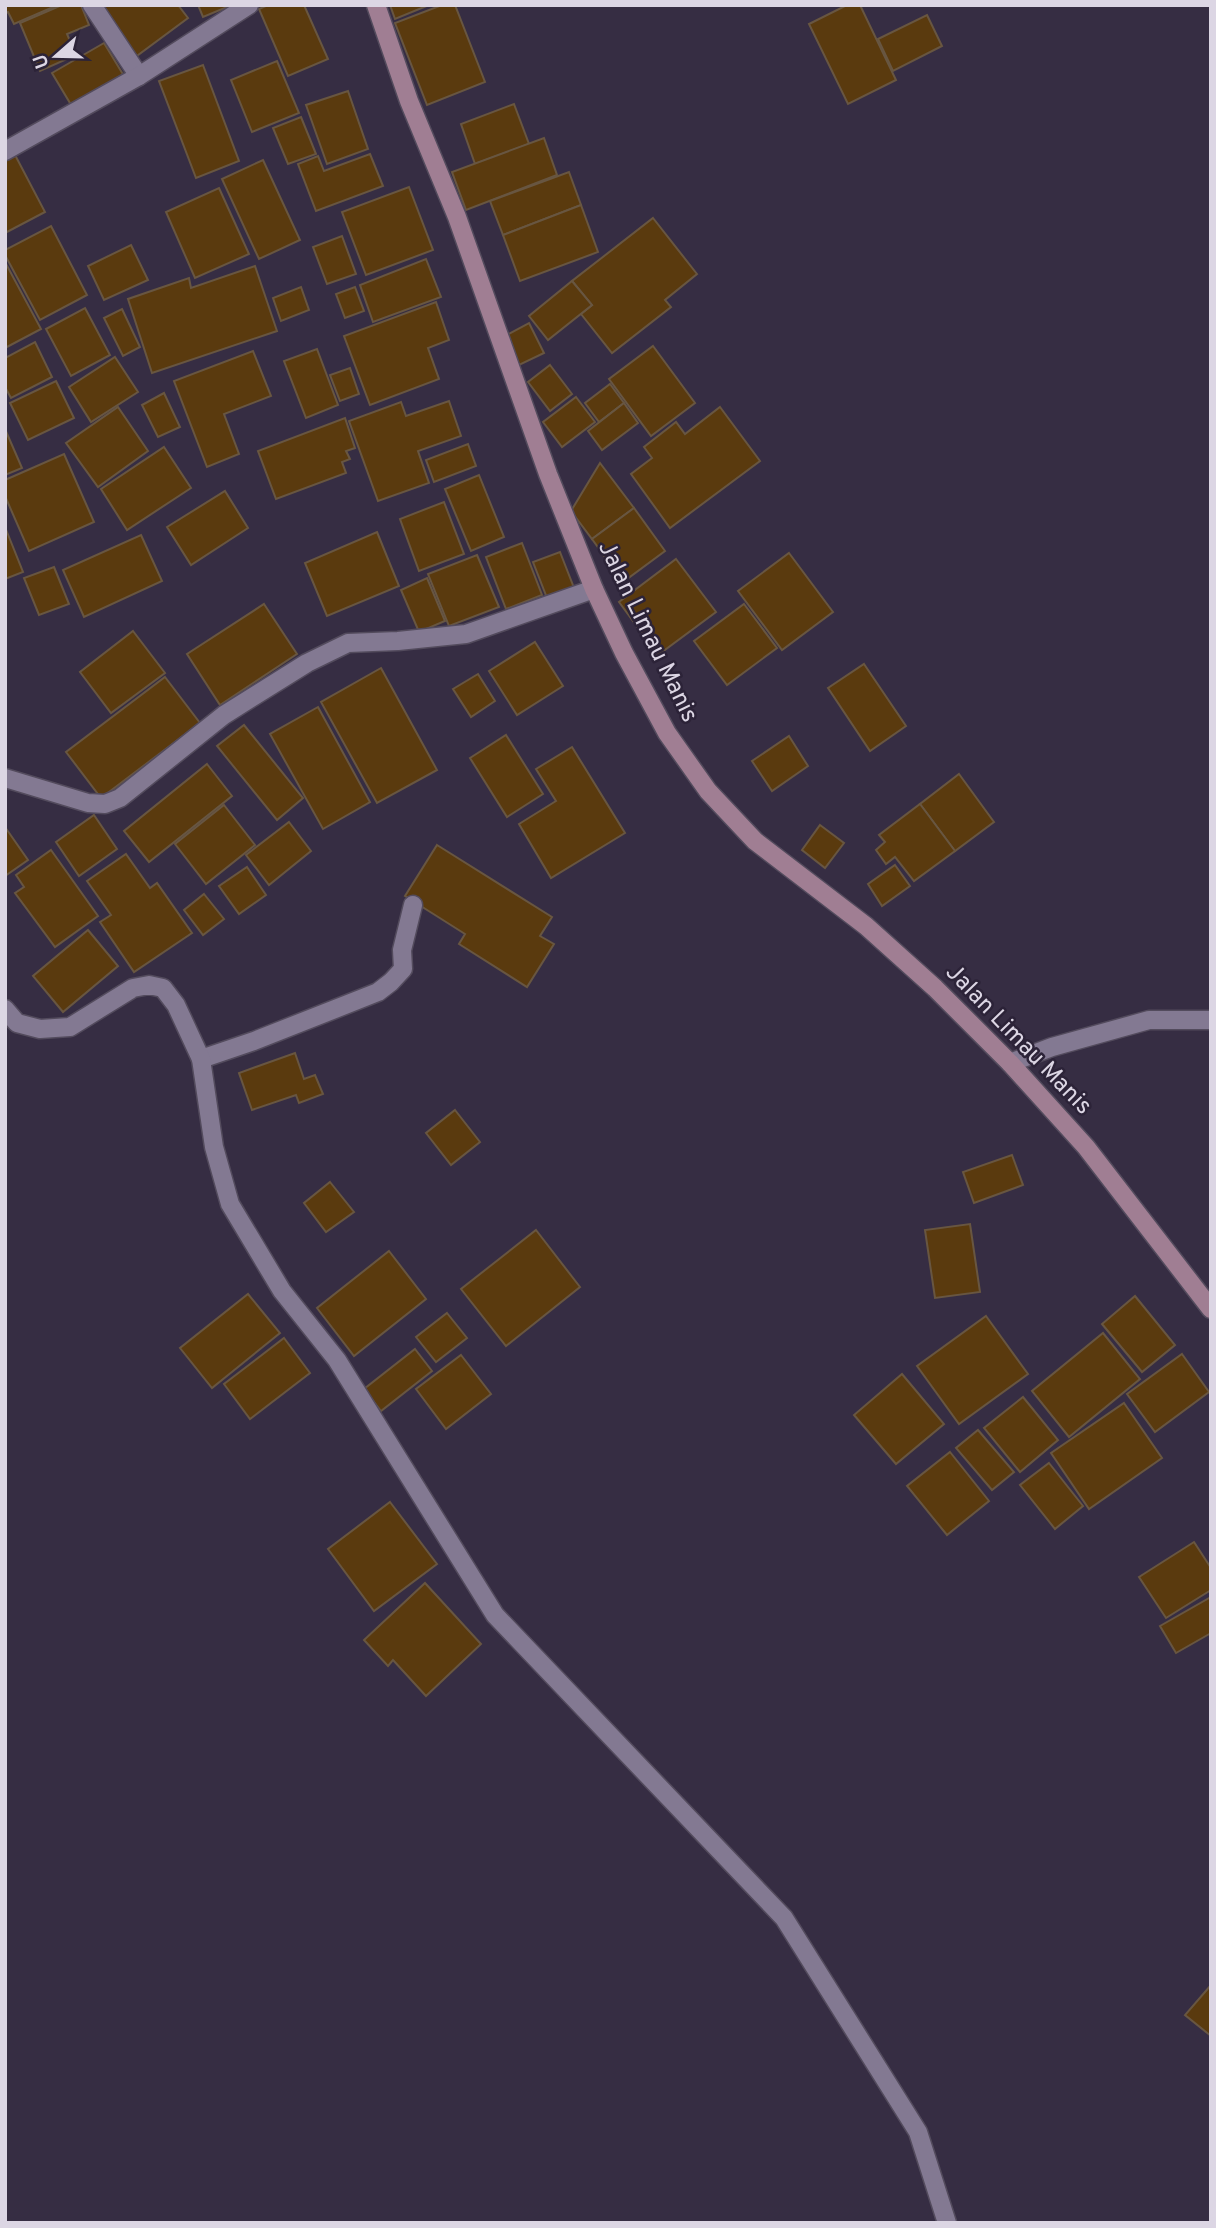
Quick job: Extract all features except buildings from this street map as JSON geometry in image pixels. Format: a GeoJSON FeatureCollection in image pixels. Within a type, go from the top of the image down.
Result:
{"type":"FeatureCollection","features":[{"type":"Feature","properties":{"kind":"street"},"geometry":{"type":"LineString","coordinates":[[92,5],[139,75]]}},
{"type":"Feature","properties":{"kind":"street"},"geometry":{"type":"LineString","coordinates":[[5,151],[139,75],[248,5]]}},
{"type":"Feature","properties":{"kind":"street","name":"Jalan Limau Manis"},"geometry":{"type":"LineString","coordinates":[[376,5],[409,102],[457,217],[548,474],[594,589],[624,653],[667,733],[708,791],[754,841],[866,926],[935,988],[1010,1063],[1086,1147],[1211,1309]]}},
{"type":"Feature","properties":{"kind":"street"},"geometry":{"type":"LineString","coordinates":[[5,778],[88,803],[105,804],[120,798],[224,715],[307,663],[348,643],[466,634],[594,589]]}},
{"type":"Feature","properties":{"kind":"street"},"geometry":{"type":"LineString","coordinates":[[201,1059],[378,992],[403,969],[402,950],[413,905]]}},
{"type":"Feature","properties":{"kind":"street"},"geometry":{"type":"LineString","coordinates":[[5,1009],[17,1023],[40,1029],[70,1027],[133,988],[149,985],[163,988],[176,1004],[201,1059],[214,1147],[230,1204],[282,1291],[337,1360],[495,1615],[784,1917],[918,2132],[947,2223]]}},
{"type":"Feature","properties":{"kind":"street"},"geometry":{"type":"LineString","coordinates":[[1010,1063],[1052,1046],[1149,1020],[1211,1020]]}}]}
